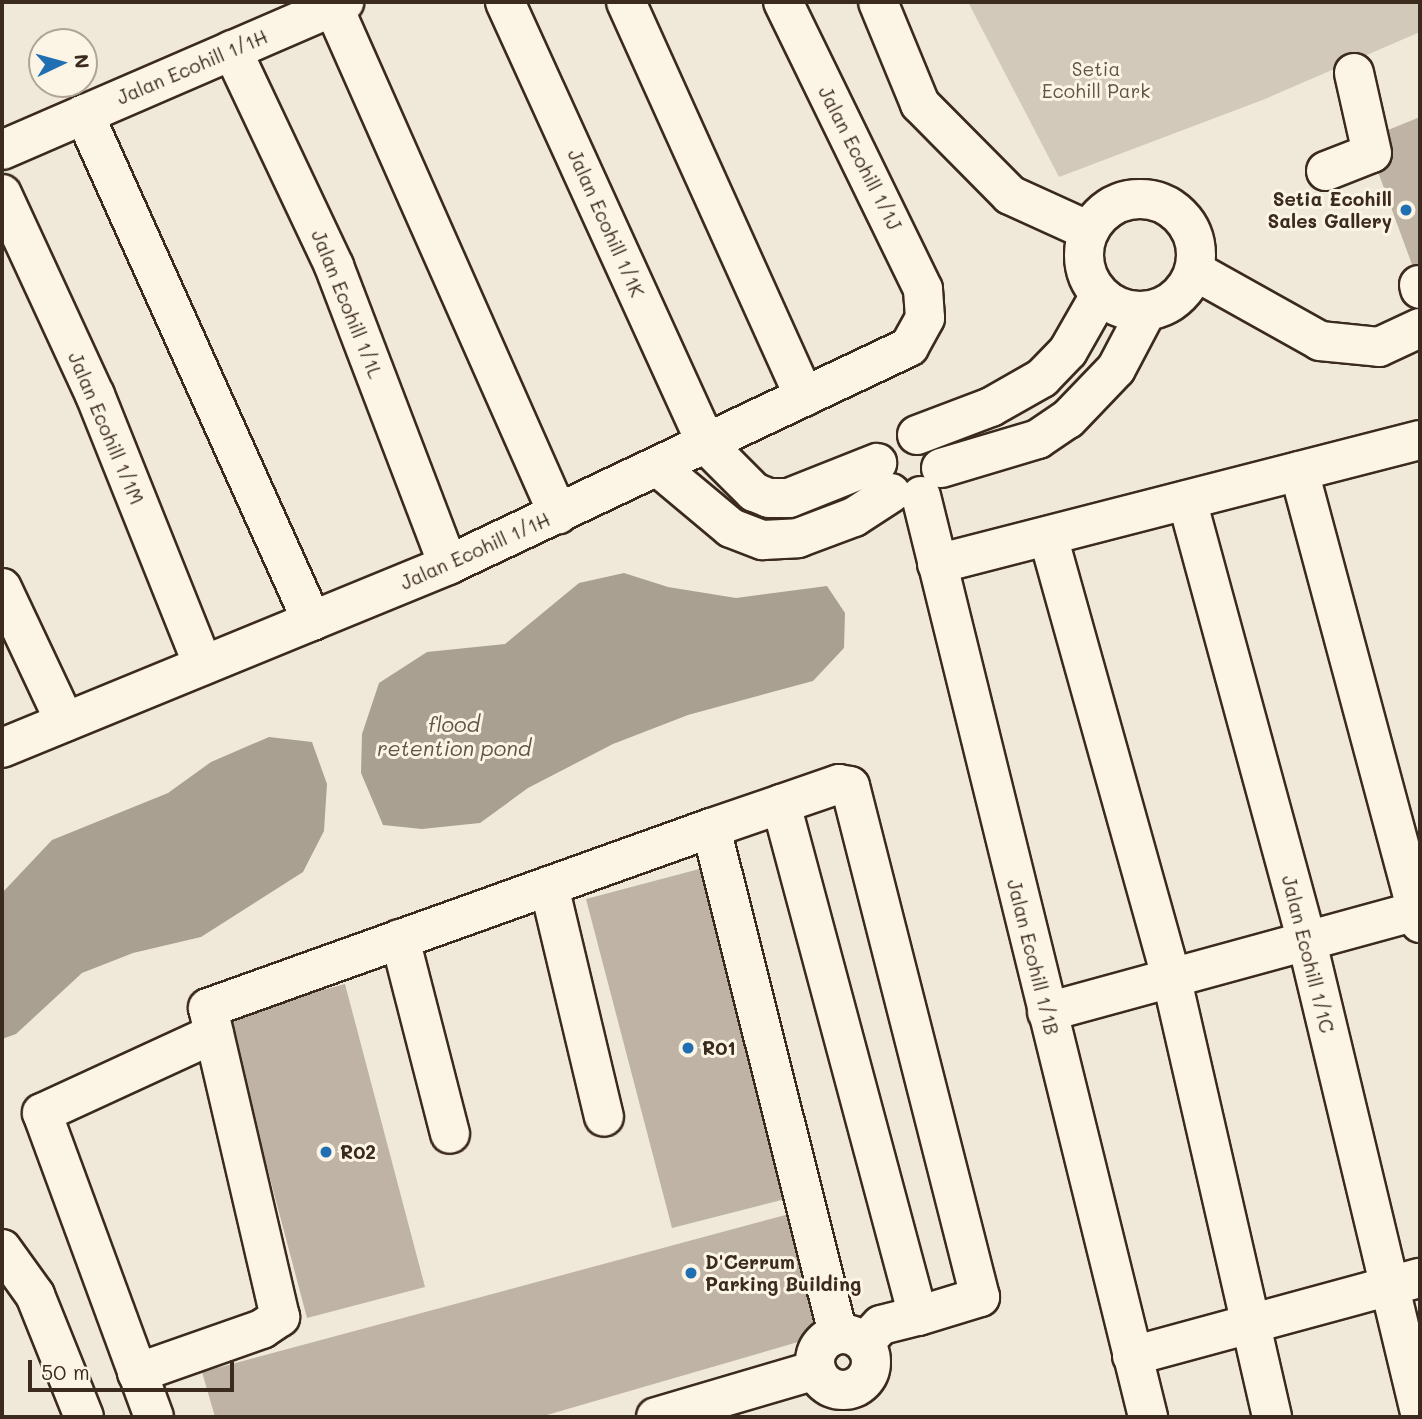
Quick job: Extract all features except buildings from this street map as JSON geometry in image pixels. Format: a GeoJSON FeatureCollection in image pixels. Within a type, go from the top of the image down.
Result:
{"type":"FeatureCollection","features":[{"type":"Feature","properties":{"kind":"street","name":"Jalan Ecohill 1/1K"},"geometry":{"type":"LineString","coordinates":[[505,2],[706,444]]}},
{"type":"Feature","properties":{"kind":"street"},"geometry":{"type":"LineString","coordinates":[[626,2],[804,397]]}},
{"type":"Feature","properties":{"kind":"street","name":"Jalan Ecohill 1/1J"},"geometry":{"type":"LineString","coordinates":[[783,2],[905,247],[923,289],[925,318]]}},
{"type":"Feature","properties":{"kind":"street"},"geometry":{"type":"LineString","coordinates":[[878,2],[920,104],[1010,195],[1089,231]]}},
{"type":"Feature","properties":{"kind":"street","name":"Jalan Ecohill 1/1H"},"geometry":{"type":"LineString","coordinates":[[2,150],[339,4]]}},
{"type":"Feature","properties":{"kind":"street"},"geometry":{"type":"LineString","coordinates":[[339,4],[558,514]]}},
{"type":"Feature","properties":{"kind":"street","name":"Jalan Ecohill 1/1L"},"geometry":{"type":"LineString","coordinates":[[232,50],[334,266],[448,565]]}},
{"type":"Feature","properties":{"kind":"street"},"geometry":{"type":"LineString","coordinates":[[1326,171],[1372,153],[1354,73]]}},
{"type":"Feature","properties":{"kind":"street"},"geometry":{"type":"LineString","coordinates":[[84,114],[312,621]]}},
{"type":"Feature","properties":{"kind":"street","name":"Jalan Ecohill 1/1M"},"geometry":{"type":"LineString","coordinates":[[2,194],[95,395],[203,666]]}},
{"type":"Feature","properties":{"kind":"street"},"geometry":{"type":"LineString","coordinates":[[1143,198],[1160,202],[1186,222],[1194,237],[1195,271],[1177,299],[1146,312],[1129,311],[1100,295],[1085,265],[1089,231],[1111,206],[1143,198]]}},
{"type":"Feature","properties":{"kind":"street"},"geometry":{"type":"LineString","coordinates":[[1195,271],[1320,341],[1379,347],[1420,328]]}},
{"type":"Feature","properties":{"kind":"street","name":"Jalan Ecohill 1/1B"},"geometry":{"type":"LineString","coordinates":[[1100,295],[1068,351],[1042,378],[991,407],[917,435],[935,447],[907,480],[937,564],[1147,1417]]}},
{"type":"Feature","properties":{"kind":"street"},"geometry":{"type":"LineString","coordinates":[[706,444],[754,492],[769,498],[789,498],[907,480],[1038,439],[1068,419],[1116,369],[1146,312]]}},
{"type":"Feature","properties":{"kind":"street","name":"Jalan Ecohill 1/1H"},"geometry":{"type":"LineString","coordinates":[[2,748],[448,565],[558,514],[909,347],[925,318]]}},
{"type":"Feature","properties":{"kind":"street"},"geometry":{"type":"LineString","coordinates":[[937,564],[1420,440]]}},
{"type":"Feature","properties":{"kind":"street"},"geometry":{"type":"LineString","coordinates":[[658,467],[731,528],[763,540],[798,538],[854,517],[907,480]]}},
{"type":"Feature","properties":{"kind":"street"},"geometry":{"type":"LineString","coordinates":[[1047,1013],[1307,942],[1419,915],[1299,471]]}},
{"type":"Feature","properties":{"kind":"street","name":"Jalan Ecohill 1/1C"},"geometry":{"type":"LineString","coordinates":[[1187,500],[1307,942],[1405,1282],[1420,1411]]}},
{"type":"Feature","properties":{"kind":"street"},"geometry":{"type":"LineString","coordinates":[[1048,536],[1172,981],[1272,1417]]}},
{"type":"Feature","properties":{"kind":"street"},"geometry":{"type":"LineString","coordinates":[[2,588],[65,722]]}},
{"type":"Feature","properties":{"kind":"street"},"geometry":{"type":"LineString","coordinates":[[137,1373],[262,1329],[280,1317],[208,1008],[711,828],[839,784],[850,786],[980,1297],[881,1325],[851,1338],[817,1351],[816,1370],[825,1384],[854,1404],[871,1371],[851,1338],[711,828]]}},
{"type":"Feature","properties":{"kind":"street"},"geometry":{"type":"LineString","coordinates":[[781,804],[918,1316]]}},
{"type":"Feature","properties":{"kind":"street"},"geometry":{"type":"LineString","coordinates":[[549,886],[604,1117]]}},
{"type":"Feature","properties":{"kind":"street"},"geometry":{"type":"LineString","coordinates":[[400,939],[450,1134]]}},
{"type":"Feature","properties":{"kind":"street"},"geometry":{"type":"LineString","coordinates":[[154,1417],[41,1113],[215,1034]]}},
{"type":"Feature","properties":{"kind":"street"},"geometry":{"type":"LineString","coordinates":[[2,1250],[35,1295],[84,1417]]}},
{"type":"Feature","properties":{"kind":"street"},"geometry":{"type":"LineString","coordinates":[[1132,1356],[1405,1282]]}},
{"type":"Feature","properties":{"kind":"street"},"geometry":{"type":"LineString","coordinates":[[656,1417],[816,1370]]}},
{"type":"Feature","properties":{"kind":"green space","name":"Setia Ecohill Park"},"geometry":{"type":"Polygon","coordinates":[[[968,2],[1420,2],[1420,32],[1265,99],[1059,177],[968,2]]]}},
{"type":"Feature","properties":{"kind":"water","name":"flood retention pond"},"geometry":{"type":"Polygon","coordinates":[[[624,573],[668,587],[736,598],[827,586],[845,613],[844,648],[813,681],[688,715],[613,744],[528,788],[480,823],[422,829],[383,825],[361,773],[362,734],[379,683],[427,652],[505,644],[579,583],[624,573]]]}},
{"type":"Feature","properties":{"kind":"water","name":"flood retention pond"},"geometry":{"type":"Polygon","coordinates":[[[269,737],[312,742],[327,784],[324,831],[303,872],[201,937],[133,953],[82,973],[16,1034],[2,1039],[2,893],[52,840],[168,793],[211,762],[269,737]]]}},
{"type":"Feature","properties":{"kind":"place","name":"Setia Ecohill Sales Gallery"},"geometry":{"type":"Point","coordinates":[1406,210]}},
{"type":"Feature","properties":{"kind":"place","name":"R01"},"geometry":{"type":"Point","coordinates":[688,1048]}},
{"type":"Feature","properties":{"kind":"place","name":"R02"},"geometry":{"type":"Point","coordinates":[326,1152]}},
{"type":"Feature","properties":{"kind":"place","name":"D'Cerrum Parking Building"},"geometry":{"type":"Point","coordinates":[691,1273]}}]}
